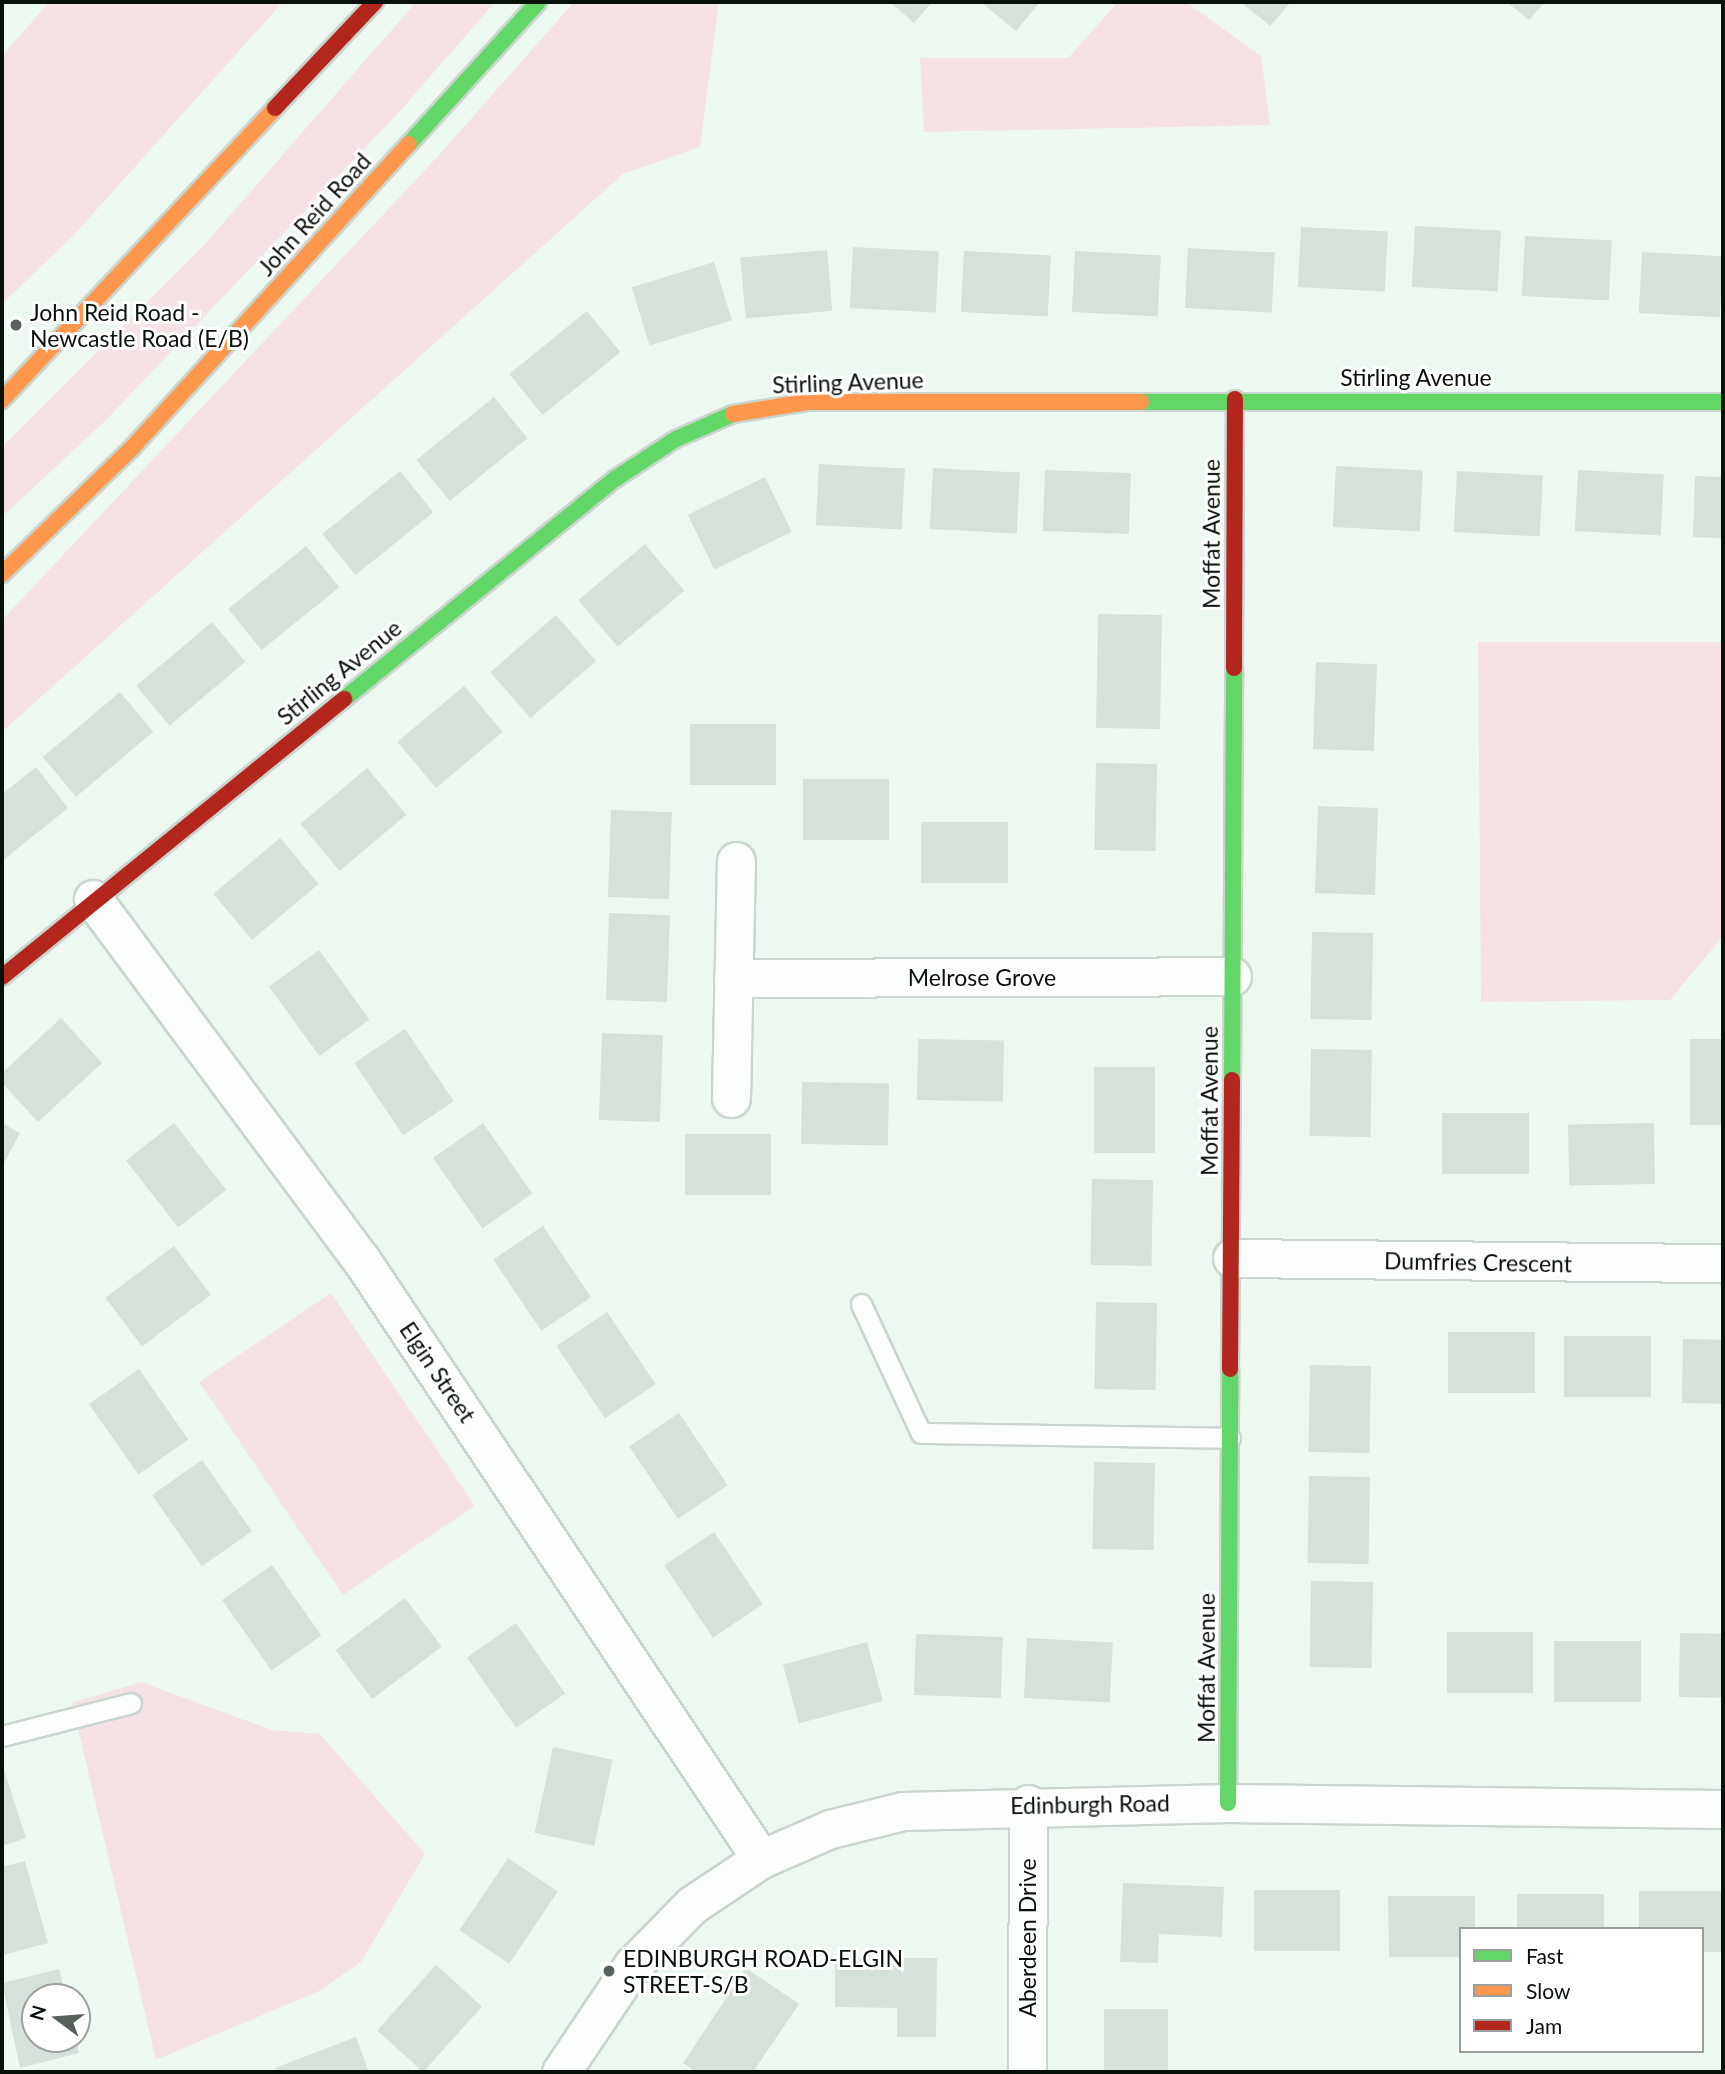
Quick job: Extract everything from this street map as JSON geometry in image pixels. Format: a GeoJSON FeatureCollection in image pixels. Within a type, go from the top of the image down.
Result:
{"type":"FeatureCollection","features":[{"type":"Feature","properties":{"kind":"main road"},"geometry":{"type":"LineString","coordinates":[[2,400],[375,2]]}},
{"type":"Feature","properties":{"kind":"main road","name":"John Reid Road"},"geometry":{"type":"LineString","coordinates":[[2,574],[132,448],[538,2]]}},
{"type":"Feature","properties":{"kind":"main road","name":"Stirling Avenue"},"geometry":{"type":"LineString","coordinates":[[2,977],[93,900],[615,479],[688,433],[739,411],[807,402],[1235,399],[1723,402]]}},
{"type":"Feature","properties":{"kind":"main road","name":"Moffat Avenue"},"geometry":{"type":"LineString","coordinates":[[1228,1803],[1235,399]]}},
{"type":"Feature","properties":{"kind":"street"},"geometry":{"type":"LineString","coordinates":[[731,1098],[736,861]]}},
{"type":"Feature","properties":{"kind":"street","name":"Elgin Street"},"geometry":{"type":"LineString","coordinates":[[93,900],[360,1258],[761,1859]]}},
{"type":"Feature","properties":{"kind":"street","name":"Melrose Grove"},"geometry":{"type":"LineString","coordinates":[[733,978],[1232,976]]}},
{"type":"Feature","properties":{"kind":"street","name":"Dumfries Crescent"},"geometry":{"type":"LineString","coordinates":[[1232,1258],[1723,1263]]}},
{"type":"Feature","properties":{"kind":"street","name":"Edinburgh Road"},"geometry":{"type":"LineString","coordinates":[[561,2072],[633,1965],[692,1905],[761,1859],[830,1829],[903,1811],[1028,1804],[1228,1803],[1723,1809]]}},
{"type":"Feature","properties":{"kind":"street","name":"Aberdeen Drive"},"geometry":{"type":"LineString","coordinates":[[1027,2072],[1028,1804]]}},
{"type":"Feature","properties":{"kind":"lane"},"geometry":{"type":"LineString","coordinates":[[861,1304],[921,1433],[1230,1438]]}},
{"type":"Feature","properties":{"kind":"lane"},"geometry":{"type":"LineString","coordinates":[[2,1736],[131,1703]]}},
{"type":"Feature","properties":{"kind":"shaded area"},"geometry":{"type":"Polygon","coordinates":[[[49,2],[283,2],[72,237],[2,304],[2,56],[49,2]]]}},
{"type":"Feature","properties":{"kind":"shaded area"},"geometry":{"type":"Polygon","coordinates":[[[416,2],[495,2],[401,110],[106,420],[2,517],[2,447],[205,244],[416,2]]]}},
{"type":"Feature","properties":{"kind":"shaded area"},"geometry":{"type":"Polygon","coordinates":[[[574,2],[719,2],[700,147],[623,174],[2,732],[2,620],[440,154],[574,2]]]}},
{"type":"Feature","properties":{"kind":"shaded area"},"geometry":{"type":"Polygon","coordinates":[[[1118,2],[1186,2],[1261,56],[1270,125],[924,132],[920,58],[1068,58],[1118,2]]]}},
{"type":"Feature","properties":{"kind":"shaded area"},"geometry":{"type":"Polygon","coordinates":[[[1478,642],[1723,642],[1723,936],[1670,1000],[1481,1002],[1478,642]]]}},
{"type":"Feature","properties":{"kind":"shaded area"},"geometry":{"type":"Polygon","coordinates":[[[331,1293],[475,1506],[343,1595],[199,1382],[331,1293]]]}},
{"type":"Feature","properties":{"kind":"shaded area"},"geometry":{"type":"Polygon","coordinates":[[[141,1682],[272,1730],[320,1734],[425,1854],[361,1962],[319,1991],[156,2060],[72,1703],[141,1682]]]}},
{"type":"Feature","properties":{"kind":"building"},"geometry":{"type":"Polygon","coordinates":[[[890,2],[932,2],[914,23],[890,2]]]}},
{"type":"Feature","properties":{"kind":"building"},"geometry":{"type":"Polygon","coordinates":[[[981,2],[1040,2],[1016,31],[981,2]]]}},
{"type":"Feature","properties":{"kind":"building"},"geometry":{"type":"Polygon","coordinates":[[[1241,2],[1291,2],[1270,26],[1241,2]]]}},
{"type":"Feature","properties":{"kind":"building"},"geometry":{"type":"Polygon","coordinates":[[[1507,2],[1545,2],[1529,20],[1507,2]]]}},
{"type":"Feature","properties":{"kind":"building"},"geometry":{"type":"Polygon","coordinates":[[[1415,226],[1501,231],[1498,291],[1412,287],[1415,226]]]}},
{"type":"Feature","properties":{"kind":"building"},"geometry":{"type":"Polygon","coordinates":[[[1301,227],[1388,232],[1385,291],[1298,287],[1301,227]]]}},
{"type":"Feature","properties":{"kind":"building"},"geometry":{"type":"Polygon","coordinates":[[[1525,236],[1612,241],[1609,300],[1522,296],[1525,236]]]}},
{"type":"Feature","properties":{"kind":"building"},"geometry":{"type":"Polygon","coordinates":[[[853,247],[939,252],[936,312],[850,308],[853,247]]]}},
{"type":"Feature","properties":{"kind":"building"},"geometry":{"type":"Polygon","coordinates":[[[1188,248],[1275,253],[1272,312],[1185,308],[1188,248]]]}},
{"type":"Feature","properties":{"kind":"building"},"geometry":{"type":"Polygon","coordinates":[[[827,250],[832,311],[746,318],[740,258],[827,250]]]}},
{"type":"Feature","properties":{"kind":"building"},"geometry":{"type":"Polygon","coordinates":[[[964,251],[1051,256],[1048,316],[961,312],[964,251]]]}},
{"type":"Feature","properties":{"kind":"building"},"geometry":{"type":"Polygon","coordinates":[[[1075,251],[1161,256],[1158,316],[1072,312],[1075,251]]]}},
{"type":"Feature","properties":{"kind":"building"},"geometry":{"type":"Polygon","coordinates":[[[1642,252],[1723,256],[1720,317],[1639,313],[1642,252]]]}},
{"type":"Feature","properties":{"kind":"building"},"geometry":{"type":"Polygon","coordinates":[[[714,262],[732,320],[650,345],[632,287],[714,262]]]}},
{"type":"Feature","properties":{"kind":"building"},"geometry":{"type":"Polygon","coordinates":[[[587,311],[620,352],[543,415],[509,374],[587,311]]]}},
{"type":"Feature","properties":{"kind":"building"},"geometry":{"type":"Polygon","coordinates":[[[494,397],[527,438],[450,501],[416,460],[494,397]]]}},
{"type":"Feature","properties":{"kind":"building"},"geometry":{"type":"Polygon","coordinates":[[[819,464],[905,469],[902,529],[816,525],[819,464]]]}},
{"type":"Feature","properties":{"kind":"building"},"geometry":{"type":"Polygon","coordinates":[[[1336,466],[1423,471],[1420,531],[1333,527],[1336,466]]]}},
{"type":"Feature","properties":{"kind":"building"},"geometry":{"type":"Polygon","coordinates":[[[933,468],[1020,473],[1017,533],[930,529],[933,468]]]}},
{"type":"Feature","properties":{"kind":"building"},"geometry":{"type":"Polygon","coordinates":[[[1045,470],[1131,473],[1129,534],[1043,531],[1045,470]]]}},
{"type":"Feature","properties":{"kind":"building"},"geometry":{"type":"Polygon","coordinates":[[[1578,470],[1664,475],[1661,535],[1575,531],[1578,470]]]}},
{"type":"Feature","properties":{"kind":"building"},"geometry":{"type":"Polygon","coordinates":[[[400,471],[433,512],[356,575],[322,534],[400,471]]]}},
{"type":"Feature","properties":{"kind":"building"},"geometry":{"type":"Polygon","coordinates":[[[1457,471],[1543,476],[1540,536],[1454,532],[1457,471]]]}},
{"type":"Feature","properties":{"kind":"building"},"geometry":{"type":"Polygon","coordinates":[[[1695,476],[1723,477],[1721,538],[1693,537],[1695,476]]]}},
{"type":"Feature","properties":{"kind":"building"},"geometry":{"type":"Polygon","coordinates":[[[765,477],[792,532],[714,570],[688,515],[765,477]]]}},
{"type":"Feature","properties":{"kind":"building"},"geometry":{"type":"Polygon","coordinates":[[[645,544],[684,591],[618,647],[578,600],[645,544]]]}},
{"type":"Feature","properties":{"kind":"building"},"geometry":{"type":"Polygon","coordinates":[[[306,546],[339,587],[262,650],[228,609],[306,546]]]}},
{"type":"Feature","properties":{"kind":"building"},"geometry":{"type":"Polygon","coordinates":[[[1098,614],[1162,615],[1160,729],[1096,728],[1098,614]]]}},
{"type":"Feature","properties":{"kind":"building"},"geometry":{"type":"Polygon","coordinates":[[[556,615],[596,661],[530,718],[490,672],[556,615]]]}},
{"type":"Feature","properties":{"kind":"building"},"geometry":{"type":"Polygon","coordinates":[[[212,622],[245,662],[170,725],[136,686],[212,622]]]}},
{"type":"Feature","properties":{"kind":"building"},"geometry":{"type":"Polygon","coordinates":[[[1316,662],[1377,664],[1374,751],[1313,749],[1316,662]]]}},
{"type":"Feature","properties":{"kind":"building"},"geometry":{"type":"Polygon","coordinates":[[[464,686],[503,732],[436,788],[397,742],[464,686]]]}},
{"type":"Feature","properties":{"kind":"building"},"geometry":{"type":"Polygon","coordinates":[[[120,692],[153,732],[76,797],[43,757],[120,692]]]}},
{"type":"Feature","properties":{"kind":"building"},"geometry":{"type":"Polygon","coordinates":[[[690,724],[776,724],[776,785],[690,785],[690,724]]]}},
{"type":"Feature","properties":{"kind":"building"},"geometry":{"type":"Polygon","coordinates":[[[1096,763],[1157,764],[1155,851],[1094,850],[1096,763]]]}},
{"type":"Feature","properties":{"kind":"building"},"geometry":{"type":"Polygon","coordinates":[[[36,767],[68,808],[2,861],[2,794],[36,767]]]}},
{"type":"Feature","properties":{"kind":"building"},"geometry":{"type":"Polygon","coordinates":[[[367,768],[406,815],[340,871],[300,824],[367,768]]]}},
{"type":"Feature","properties":{"kind":"building"},"geometry":{"type":"Polygon","coordinates":[[[803,779],[889,779],[889,840],[803,840],[803,779]]]}},
{"type":"Feature","properties":{"kind":"building"},"geometry":{"type":"Polygon","coordinates":[[[1318,806],[1378,808],[1375,895],[1315,893],[1318,806]]]}},
{"type":"Feature","properties":{"kind":"building"},"geometry":{"type":"Polygon","coordinates":[[[611,810],[672,812],[669,899],[608,897],[611,810]]]}},
{"type":"Feature","properties":{"kind":"building"},"geometry":{"type":"Polygon","coordinates":[[[921,822],[1008,822],[1008,883],[921,883],[921,822]]]}},
{"type":"Feature","properties":{"kind":"building"},"geometry":{"type":"Polygon","coordinates":[[[280,838],[319,884],[252,940],[213,894],[280,838]]]}},
{"type":"Feature","properties":{"kind":"building"},"geometry":{"type":"Polygon","coordinates":[[[609,913],[670,915],[667,1002],[606,1000],[609,913]]]}},
{"type":"Feature","properties":{"kind":"building"},"geometry":{"type":"Polygon","coordinates":[[[1312,932],[1373,933],[1371,1020],[1310,1019],[1312,932]]]}},
{"type":"Feature","properties":{"kind":"building"},"geometry":{"type":"Polygon","coordinates":[[[319,950],[370,1020],[319,1056],[269,986],[319,950]]]}},
{"type":"Feature","properties":{"kind":"building"},"geometry":{"type":"Polygon","coordinates":[[[61,1018],[102,1063],[38,1122],[2,1083],[2,1073],[61,1018]]]}},
{"type":"Feature","properties":{"kind":"building"},"geometry":{"type":"Polygon","coordinates":[[[405,1029],[454,1101],[403,1135],[354,1063],[405,1029]]]}},
{"type":"Feature","properties":{"kind":"building"},"geometry":{"type":"Polygon","coordinates":[[[602,1033],[663,1035],[660,1122],[599,1120],[602,1033]]]}},
{"type":"Feature","properties":{"kind":"building"},"geometry":{"type":"Polygon","coordinates":[[[918,1039],[1004,1041],[1003,1101],[917,1100],[918,1039]]]}},
{"type":"Feature","properties":{"kind":"building"},"geometry":{"type":"Polygon","coordinates":[[[1690,1039],[1723,1039],[1723,1125],[1690,1125],[1690,1039]]]}},
{"type":"Feature","properties":{"kind":"building"},"geometry":{"type":"Polygon","coordinates":[[[1311,1049],[1372,1050],[1370,1137],[1309,1136],[1311,1049]]]}},
{"type":"Feature","properties":{"kind":"building"},"geometry":{"type":"Polygon","coordinates":[[[1094,1067],[1155,1067],[1155,1153],[1094,1153],[1094,1067]]]}},
{"type":"Feature","properties":{"kind":"building"},"geometry":{"type":"Polygon","coordinates":[[[802,1082],[889,1084],[888,1146],[801,1144],[802,1082]]]}},
{"type":"Feature","properties":{"kind":"building"},"geometry":{"type":"Polygon","coordinates":[[[1442,1113],[1529,1113],[1529,1174],[1442,1174],[1442,1113]]]}},
{"type":"Feature","properties":{"kind":"building"},"geometry":{"type":"Polygon","coordinates":[[[2,1123],[20,1133],[2,1167],[2,1123]]]}},
{"type":"Feature","properties":{"kind":"building"},"geometry":{"type":"Polygon","coordinates":[[[174,1123],[226,1190],[178,1228],[126,1161],[174,1123]]]}},
{"type":"Feature","properties":{"kind":"building"},"geometry":{"type":"Polygon","coordinates":[[[483,1123],[532,1193],[482,1228],[433,1158],[483,1123]]]}},
{"type":"Feature","properties":{"kind":"building"},"geometry":{"type":"Polygon","coordinates":[[[1654,1123],[1655,1184],[1569,1185],[1568,1125],[1654,1123]]]}},
{"type":"Feature","properties":{"kind":"building"},"geometry":{"type":"Polygon","coordinates":[[[685,1134],[771,1134],[771,1195],[685,1195],[685,1134]]]}},
{"type":"Feature","properties":{"kind":"building"},"geometry":{"type":"Polygon","coordinates":[[[1092,1179],[1153,1180],[1151,1266],[1090,1265],[1092,1179]]]}},
{"type":"Feature","properties":{"kind":"building"},"geometry":{"type":"Polygon","coordinates":[[[543,1226],[591,1297],[541,1331],[493,1260],[543,1226]]]}},
{"type":"Feature","properties":{"kind":"building"},"geometry":{"type":"Polygon","coordinates":[[[174,1246],[211,1295],[142,1346],[105,1298],[174,1246]]]}},
{"type":"Feature","properties":{"kind":"building"},"geometry":{"type":"Polygon","coordinates":[[[1096,1302],[1157,1303],[1155,1390],[1094,1389],[1096,1302]]]}},
{"type":"Feature","properties":{"kind":"building"},"geometry":{"type":"Polygon","coordinates":[[[607,1312],[656,1384],[605,1418],[556,1346],[607,1312]]]}},
{"type":"Feature","properties":{"kind":"building"},"geometry":{"type":"Polygon","coordinates":[[[1448,1332],[1535,1332],[1535,1393],[1448,1393],[1448,1332]]]}},
{"type":"Feature","properties":{"kind":"building"},"geometry":{"type":"Polygon","coordinates":[[[1564,1336],[1651,1336],[1651,1397],[1564,1397],[1564,1336]]]}},
{"type":"Feature","properties":{"kind":"building"},"geometry":{"type":"Polygon","coordinates":[[[1683,1339],[1723,1340],[1722,1404],[1682,1403],[1683,1339]]]}},
{"type":"Feature","properties":{"kind":"building"},"geometry":{"type":"Polygon","coordinates":[[[1310,1365],[1371,1366],[1369,1453],[1308,1452],[1310,1365]]]}},
{"type":"Feature","properties":{"kind":"building"},"geometry":{"type":"Polygon","coordinates":[[[139,1369],[188,1439],[138,1474],[89,1404],[139,1369]]]}},
{"type":"Feature","properties":{"kind":"building"},"geometry":{"type":"Polygon","coordinates":[[[679,1413],[728,1485],[678,1519],[629,1447],[679,1413]]]}},
{"type":"Feature","properties":{"kind":"building"},"geometry":{"type":"Polygon","coordinates":[[[202,1460],[252,1531],[202,1566],[152,1495],[202,1460]]]}},
{"type":"Feature","properties":{"kind":"building"},"geometry":{"type":"Polygon","coordinates":[[[1094,1462],[1155,1463],[1153,1550],[1092,1549],[1094,1462]]]}},
{"type":"Feature","properties":{"kind":"building"},"geometry":{"type":"Polygon","coordinates":[[[1309,1476],[1370,1477],[1368,1564],[1307,1563],[1309,1476]]]}},
{"type":"Feature","properties":{"kind":"building"},"geometry":{"type":"Polygon","coordinates":[[[714,1532],[763,1604],[713,1638],[664,1566],[714,1532]]]}},
{"type":"Feature","properties":{"kind":"building"},"geometry":{"type":"Polygon","coordinates":[[[272,1565],[321,1635],[271,1670],[222,1600],[272,1565]]]}},
{"type":"Feature","properties":{"kind":"building"},"geometry":{"type":"Polygon","coordinates":[[[1311,1581],[1373,1582],[1371,1668],[1309,1667],[1311,1581]]]}},
{"type":"Feature","properties":{"kind":"building"},"geometry":{"type":"Polygon","coordinates":[[[405,1598],[442,1647],[372,1699],[336,1650],[405,1598]]]}},
{"type":"Feature","properties":{"kind":"building"},"geometry":{"type":"Polygon","coordinates":[[[516,1623],[565,1693],[516,1728],[467,1657],[516,1623]]]}},
{"type":"Feature","properties":{"kind":"building"},"geometry":{"type":"Polygon","coordinates":[[[1447,1632],[1533,1632],[1533,1693],[1447,1693],[1447,1632]]]}},
{"type":"Feature","properties":{"kind":"building"},"geometry":{"type":"Polygon","coordinates":[[[1680,1633],[1723,1634],[1722,1698],[1679,1697],[1680,1633]]]}},
{"type":"Feature","properties":{"kind":"building"},"geometry":{"type":"Polygon","coordinates":[[[916,1634],[1003,1637],[1001,1698],[914,1695],[916,1634]]]}},
{"type":"Feature","properties":{"kind":"building"},"geometry":{"type":"Polygon","coordinates":[[[1027,1638],[1113,1643],[1110,1702],[1024,1698],[1027,1638]]]}},
{"type":"Feature","properties":{"kind":"building"},"geometry":{"type":"Polygon","coordinates":[[[1554,1641],[1641,1641],[1641,1702],[1554,1702],[1554,1641]]]}},
{"type":"Feature","properties":{"kind":"building"},"geometry":{"type":"Polygon","coordinates":[[[867,1642],[883,1701],[799,1723],[783,1665],[867,1642]]]}},
{"type":"Feature","properties":{"kind":"building"},"geometry":{"type":"Polygon","coordinates":[[[553,1747],[613,1760],[594,1846],[535,1833],[553,1747]]]}},
{"type":"Feature","properties":{"kind":"building"},"geometry":{"type":"Polygon","coordinates":[[[2,1764],[26,1838],[2,1846],[2,1764]]]}},
{"type":"Feature","properties":{"kind":"building"},"geometry":{"type":"Polygon","coordinates":[[[508,1858],[558,1892],[509,1964],[459,1930],[508,1858]]]}},
{"type":"Feature","properties":{"kind":"building"},"geometry":{"type":"Polygon","coordinates":[[[25,1861],[48,1943],[3,1955],[2,1867],[25,1861]]]}},
{"type":"Feature","properties":{"kind":"building"},"geometry":{"type":"Polygon","coordinates":[[[1123,1883],[1224,1887],[1222,1937],[1159,1934],[1158,1963],[1120,1962],[1123,1883]]]}},
{"type":"Feature","properties":{"kind":"building"},"geometry":{"type":"Polygon","coordinates":[[[1254,1890],[1340,1890],[1340,1951],[1254,1951],[1254,1890]]]}},
{"type":"Feature","properties":{"kind":"building"},"geometry":{"type":"Polygon","coordinates":[[[1639,1891],[1723,1891],[1723,1952],[1704,1952],[1704,1927],[1639,1927],[1639,1891]]]}},
{"type":"Feature","properties":{"kind":"building"},"geometry":{"type":"Polygon","coordinates":[[[1517,1894],[1604,1894],[1604,1927],[1517,1927],[1517,1894]]]}},
{"type":"Feature","properties":{"kind":"building"},"geometry":{"type":"Polygon","coordinates":[[[1388,1896],[1475,1896],[1475,1927],[1459,1927],[1459,1957],[1389,1957],[1388,1896]]]}},
{"type":"Feature","properties":{"kind":"building"},"geometry":{"type":"Polygon","coordinates":[[[835,1957],[937,1958],[936,2037],[897,2037],[897,2008],[835,2007],[835,1957]]]}},
{"type":"Feature","properties":{"kind":"building"},"geometry":{"type":"Polygon","coordinates":[[[436,1965],[482,2006],[423,2072],[377,2030],[436,1965]]]}},
{"type":"Feature","properties":{"kind":"building"},"geometry":{"type":"Polygon","coordinates":[[[746,1968],[799,2004],[753,2072],[697,2072],[683,2063],[746,1968]]]}},
{"type":"Feature","properties":{"kind":"building"},"geometry":{"type":"Polygon","coordinates":[[[59,1969],[62,1983],[21,1983],[21,2053],[79,2053],[20,2068],[2,1983],[59,1969]]]}},
{"type":"Feature","properties":{"kind":"building"},"geometry":{"type":"Polygon","coordinates":[[[1104,2009],[1168,2009],[1168,2072],[1104,2072],[1104,2009]]]}},
{"type":"Feature","properties":{"kind":"building"},"geometry":{"type":"Polygon","coordinates":[[[356,2037],[369,2072],[277,2072],[275,2068],[356,2037]]]}},
{"type":"Feature","properties":{"kind":"traffic: fast"},"geometry":{"type":"LineString","coordinates":[[409,144],[538,2]]}},
{"type":"Feature","properties":{"kind":"traffic: fast"},"geometry":{"type":"LineString","coordinates":[[1141,402],[1723,402]]}},
{"type":"Feature","properties":{"kind":"traffic: fast"},"geometry":{"type":"LineString","coordinates":[[344,699],[615,479],[676,439],[733,414]]}},
{"type":"Feature","properties":{"kind":"traffic: fast"},"geometry":{"type":"LineString","coordinates":[[1232,1080],[1234,668]]}},
{"type":"Feature","properties":{"kind":"traffic: fast"},"geometry":{"type":"LineString","coordinates":[[1228,1803],[1230,1369]]}},
{"type":"Feature","properties":{"kind":"traffic: slow"},"geometry":{"type":"LineString","coordinates":[[2,400],[275,108]]}},
{"type":"Feature","properties":{"kind":"traffic: slow"},"geometry":{"type":"LineString","coordinates":[[2,574],[132,448],[409,144]]}},
{"type":"Feature","properties":{"kind":"traffic: slow"},"geometry":{"type":"LineString","coordinates":[[733,414],[807,402],[1141,402]]}},
{"type":"Feature","properties":{"kind":"traffic: jam"},"geometry":{"type":"LineString","coordinates":[[275,108],[375,2]]}},
{"type":"Feature","properties":{"kind":"traffic: jam"},"geometry":{"type":"LineString","coordinates":[[1234,668],[1235,399]]}},
{"type":"Feature","properties":{"kind":"traffic: jam"},"geometry":{"type":"LineString","coordinates":[[2,977],[344,699]]}},
{"type":"Feature","properties":{"kind":"traffic: jam"},"geometry":{"type":"LineString","coordinates":[[1230,1369],[1232,1080]]}},
{"type":"Feature","properties":{"kind":"place","name":"John Reid Road - Newcastle Road (E/B)"},"geometry":{"type":"Point","coordinates":[16,325]}},
{"type":"Feature","properties":{"kind":"place","name":"EDINBURGH ROAD-ELGIN STREET-S/B"},"geometry":{"type":"Point","coordinates":[609,1971]}}]}
